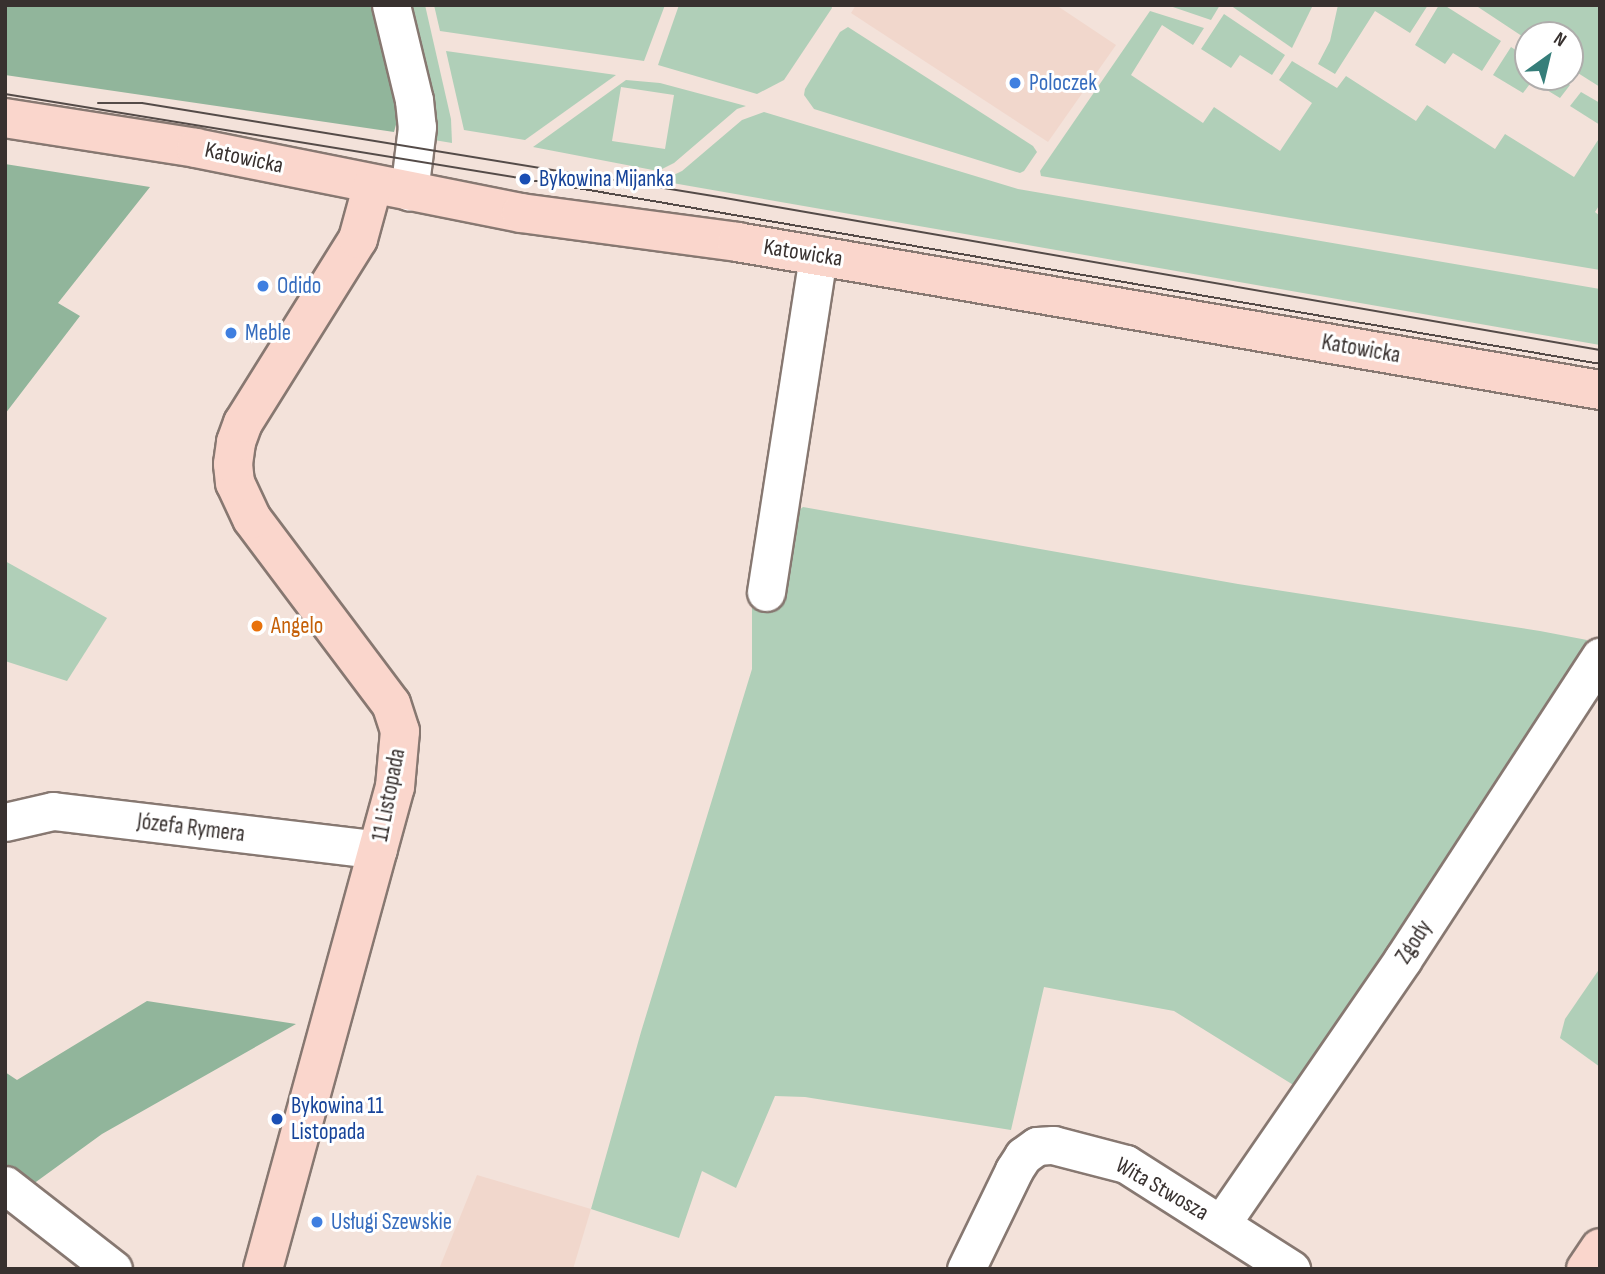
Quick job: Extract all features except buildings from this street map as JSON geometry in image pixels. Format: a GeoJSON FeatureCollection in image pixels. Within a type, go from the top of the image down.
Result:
{"type":"FeatureCollection","features":[{"type":"Feature","properties":{"kind":"street"},"geometry":{"type":"LineString","coordinates":[[391,5],[414,100],[417,127],[391,188]]}},
{"type":"Feature","properties":{"kind":"street","name":"Katowicka"},"geometry":{"type":"LineString","coordinates":[[5,118],[196,148],[521,213],[818,255],[1600,390]]}},
{"type":"Feature","properties":{"kind":"street","name":"11 Listopada"},"geometry":{"type":"LineString","coordinates":[[263,1269],[395,787],[400,731],[394,712],[251,519],[234,483],[233,464],[236,442],[243,423],[391,188]]}},
{"type":"Feature","properties":{"kind":"street"},"geometry":{"type":"LineString","coordinates":[[766,592],[818,255]]}},
{"type":"Feature","properties":{"kind":"street","name":"Zgody"},"geometry":{"type":"LineString","coordinates":[[1222,1224],[1403,959],[1600,657]]}},
{"type":"Feature","properties":{"kind":"street","name":"Józefa Rymera"},"geometry":{"type":"LineString","coordinates":[[5,822],[53,810],[378,850]]}},
{"type":"Feature","properties":{"kind":"street","name":"Wita Stwosza"},"geometry":{"type":"LineString","coordinates":[[966,1269],[1023,1156],[1037,1146],[1053,1145],[1126,1164],[1291,1269]]}},
{"type":"Feature","properties":{"kind":"street"},"geometry":{"type":"LineString","coordinates":[[5,1185],[113,1269]]}},
{"type":"Feature","properties":{"kind":"street"},"geometry":{"type":"LineString","coordinates":[[1586,1269],[1600,1248]]}},
{"type":"Feature","properties":{"kind":"shaded area"},"geometry":{"type":"Polygon","coordinates":[[[856,5],[1056,5],[1116,45],[1048,142],[851,13],[856,5]]]}},
{"type":"Feature","properties":{"kind":"shaded area"},"geometry":{"type":"Polygon","coordinates":[[[477,1175],[591,1209],[573,1269],[439,1269],[477,1175]]]}},
{"type":"Feature","properties":{"kind":"green space"},"geometry":{"type":"Polygon","coordinates":[[[5,5],[375,5],[398,117],[394,132],[5,75],[5,5]]]}},
{"type":"Feature","properties":{"kind":"green space"},"geometry":{"type":"Polygon","coordinates":[[[405,5],[425,5],[451,119],[452,143],[434,140],[405,5]]]}},
{"type":"Feature","properties":{"kind":"green space"},"geometry":{"type":"Polygon","coordinates":[[[434,5],[665,5],[644,61],[440,31],[434,5]]]}},
{"type":"Feature","properties":{"kind":"green space"},"geometry":{"type":"Polygon","coordinates":[[[679,5],[831,5],[832,8],[784,80],[757,94],[658,65],[679,5]]]}},
{"type":"Feature","properties":{"kind":"green space"},"geometry":{"type":"Polygon","coordinates":[[[1167,5],[1220,5],[1211,20],[1167,5]]]}},
{"type":"Feature","properties":{"kind":"green space"},"geometry":{"type":"Polygon","coordinates":[[[1230,5],[1313,5],[1292,48],[1230,5]]]}},
{"type":"Feature","properties":{"kind":"green space"},"geometry":{"type":"Polygon","coordinates":[[[1338,5],[1428,5],[1410,33],[1375,11],[1335,74],[1318,64],[1330,41],[1338,5]]]}},
{"type":"Feature","properties":{"kind":"green space"},"geometry":{"type":"Polygon","coordinates":[[[1439,5],[1444,5],[1501,41],[1482,71],[1453,53],[1445,64],[1415,45],[1439,5]]]}},
{"type":"Feature","properties":{"kind":"green space"},"geometry":{"type":"Polygon","coordinates":[[[1475,5],[1600,5],[1600,87],[1584,77],[1584,21],[1514,21],[1514,31],[1475,5]]]}},
{"type":"Feature","properties":{"kind":"green space"},"geometry":{"type":"Polygon","coordinates":[[[1150,11],[1204,28],[1193,45],[1162,25],[1131,75],[1203,123],[1214,107],[1280,151],[1312,103],[1279,80],[1292,61],[1337,88],[1346,76],[1416,121],[1427,105],[1495,149],[1505,134],[1574,177],[1600,137],[1600,204],[1595,212],[1600,216],[1600,270],[1041,176],[1040,171],[1150,11]]]}},
{"type":"Feature","properties":{"kind":"green space"},"geometry":{"type":"Polygon","coordinates":[[[1224,14],[1285,55],[1272,75],[1240,55],[1231,68],[1201,49],[1224,14]]]}},
{"type":"Feature","properties":{"kind":"green space"},"geometry":{"type":"Polygon","coordinates":[[[848,27],[1033,146],[1037,152],[1024,171],[1020,173],[814,109],[804,95],[805,89],[840,32],[848,27]]]}},
{"type":"Feature","properties":{"kind":"green space"},"geometry":{"type":"Polygon","coordinates":[[[1511,47],[1514,49],[1514,88],[1493,75],[1511,47]]]}},
{"type":"Feature","properties":{"kind":"green space"},"geometry":{"type":"Polygon","coordinates":[[[446,51],[616,75],[525,140],[464,130],[446,51]]]}},
{"type":"Feature","properties":{"kind":"green space"},"geometry":{"type":"Polygon","coordinates":[[[626,80],[660,83],[746,106],[737,109],[674,163],[658,171],[533,147],[626,80]],[[621,87],[612,141],[665,149],[674,95],[621,87]]]}},
{"type":"Feature","properties":{"kind":"green space"},"geometry":{"type":"Polygon","coordinates":[[[1548,91],[1565,91],[1560,98],[1548,91]]]}},
{"type":"Feature","properties":{"kind":"green space"},"geometry":{"type":"Polygon","coordinates":[[[1581,92],[1600,103],[1600,125],[1570,106],[1581,92]]]}},
{"type":"Feature","properties":{"kind":"green space"},"geometry":{"type":"Polygon","coordinates":[[[764,112],[1018,189],[1600,289],[1600,345],[661,181],[682,171],[742,120],[764,112]]]}},
{"type":"Feature","properties":{"kind":"green space"},"geometry":{"type":"Polygon","coordinates":[[[5,164],[150,187],[58,303],[80,316],[5,414],[5,164]]]}},
{"type":"Feature","properties":{"kind":"green space"},"geometry":{"type":"Polygon","coordinates":[[[803,507],[1238,584],[1540,631],[1587,640],[1589,648],[1295,1086],[1174,1011],[1044,987],[1011,1130],[805,1097],[775,1096],[736,1188],[702,1171],[679,1238],[591,1209],[641,1032],[752,669],[752,597],[792,516],[803,507]]]}},
{"type":"Feature","properties":{"kind":"green space"},"geometry":{"type":"Polygon","coordinates":[[[5,561],[107,618],[67,681],[5,661],[5,561]]]}},
{"type":"Feature","properties":{"kind":"green space"},"geometry":{"type":"Polygon","coordinates":[[[1600,968],[1600,1067],[1560,1038],[1565,1019],[1600,968]]]}},
{"type":"Feature","properties":{"kind":"green space"},"geometry":{"type":"Polygon","coordinates":[[[147,1001],[296,1024],[102,1134],[29,1187],[5,1168],[5,1072],[17,1080],[147,1001]]]}},
{"type":"Feature","properties":{"kind":"tram line"},"geometry":{"type":"LineString","coordinates":[[5,94],[525,179],[1600,364]]}},
{"type":"Feature","properties":{"kind":"tram line"},"geometry":{"type":"LineString","coordinates":[[98,103],[142,103],[725,198],[1600,350]]}},
{"type":"Feature","properties":{"kind":"place","name":"Poloczek"},"geometry":{"type":"Point","coordinates":[1015,83]}},
{"type":"Feature","properties":{"kind":"place","name":"Bykowina Mijanka"},"geometry":{"type":"Point","coordinates":[525,179]}},
{"type":"Feature","properties":{"kind":"place","name":"Odido"},"geometry":{"type":"Point","coordinates":[263,286]}},
{"type":"Feature","properties":{"kind":"place","name":"Meble"},"geometry":{"type":"Point","coordinates":[231,333]}},
{"type":"Feature","properties":{"kind":"place","name":"Angelo"},"geometry":{"type":"Point","coordinates":[257,626]}},
{"type":"Feature","properties":{"kind":"place","name":"Bykowina 11 Listopada"},"geometry":{"type":"Point","coordinates":[277,1119]}},
{"type":"Feature","properties":{"kind":"place","name":"Usługi Szewskie"},"geometry":{"type":"Point","coordinates":[317,1222]}}]}
